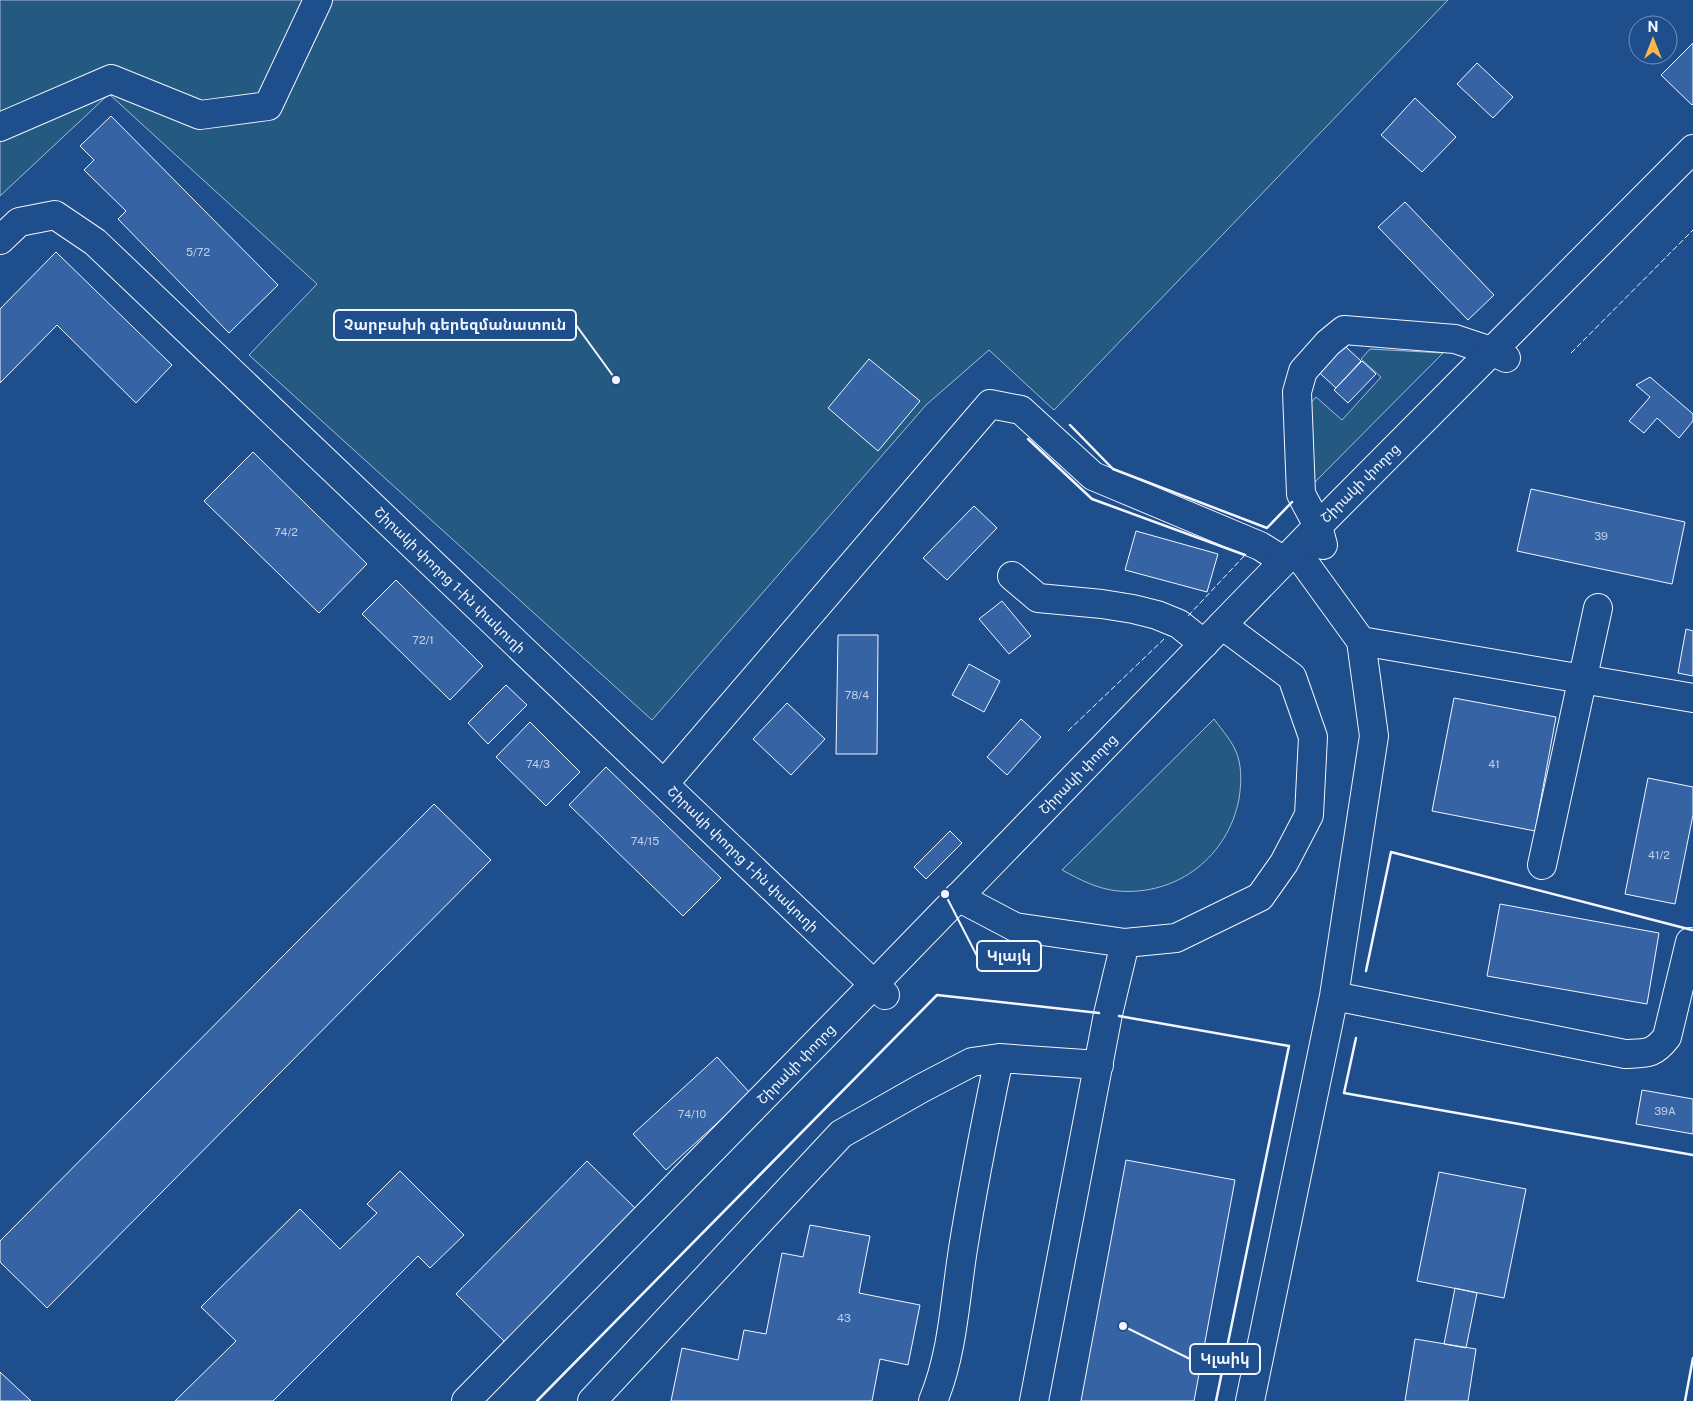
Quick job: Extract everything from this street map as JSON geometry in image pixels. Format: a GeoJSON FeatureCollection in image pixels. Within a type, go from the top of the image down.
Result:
{"type":"FeatureCollection","features":[{"type":"Feature","properties":{"kind":"main road"},"geometry":{"type":"LineString","coordinates":[[0,126],[111,79],[200,115],[268,106],[318,0]]}},
{"type":"Feature","properties":{"kind":"main road","name":"Շիրակի փողոց"},"geometry":{"type":"LineString","coordinates":[[466,1401],[966,902],[1221,635],[1499,355],[1693,149]]}},
{"type":"Feature","properties":{"kind":"main road","name":"Շիրակի փողոց"},"geometry":{"type":"LineString","coordinates":[[1499,355],[1693,174]]}},
{"type":"Feature","properties":{"kind":"main road","name":"Շիրակի փողոց 1-ին փակուղի"},"geometry":{"type":"LineString","coordinates":[[0,240],[19,222],[55,215],[95,242],[880,989]]}},
{"type":"Feature","properties":{"kind":"main road"},"geometry":{"type":"LineString","coordinates":[[1250,1401],[1334,996],[1374,736],[1361,641],[1305,549],[1297,392],[1303,371],[1328,343],[1344,330],[1455,339],[1499,355]]}},
{"type":"Feature","properties":{"kind":"main road"},"geometry":{"type":"LineString","coordinates":[[664,784],[990,404],[1021,410],[1093,476],[1260,546],[1305,549]]}},
{"type":"Feature","properties":{"kind":"main road"},"geometry":{"type":"LineString","coordinates":[[966,902],[1015,927],[1126,943],[1176,938],[1260,897],[1284,863],[1309,815],[1313,738],[1292,677],[1221,635],[1133,609],[1038,598],[1012,576]]}},
{"type":"Feature","properties":{"kind":"main road"},"geometry":{"type":"LineString","coordinates":[[1542,865],[1598,608]]}},
{"type":"Feature","properties":{"kind":"main road"},"geometry":{"type":"LineString","coordinates":[[1361,641],[1693,698]]}},
{"type":"Feature","properties":{"kind":"main road"},"geometry":{"type":"LineString","coordinates":[[1334,996],[1625,1054],[1646,1053],[1658,1048],[1667,1037],[1690,942]]}},
{"type":"Feature","properties":{"kind":"main road"},"geometry":{"type":"LineString","coordinates":[[1034,1401],[1108,1014],[1126,943]]}},
{"type":"Feature","properties":{"kind":"main road","name":"Շիրակի փողոց"},"geometry":{"type":"LineString","coordinates":[[484,1401],[880,989]]}},
{"type":"Feature","properties":{"kind":"main road"},"geometry":{"type":"LineString","coordinates":[[592,1401],[841,1134],[972,1062],[999,1058],[1099,1065]]}},
{"type":"Feature","properties":{"kind":"main road"},"geometry":{"type":"LineString","coordinates":[[933,1401],[942,1380],[978,1160],[999,1058]]}},
{"type":"Feature","properties":{"kind":"shaded area"},"geometry":{"type":"Polygon","coordinates":[[[0,0],[1448,0],[1054,410],[989,350],[926,405],[652,720],[249,355],[317,284],[109,94],[0,196],[0,0]]]}},
{"type":"Feature","properties":{"kind":"shaded area"},"geometry":{"type":"Polygon","coordinates":[[[1370,349],[1443,353],[1311,486],[1302,413],[1316,397],[1342,420],[1381,377],[1361,359],[1370,349]]]}},
{"type":"Feature","properties":{"kind":"shaded area"},"geometry":{"type":"Polygon","coordinates":[[[1214,719],[1234,747],[1239,762],[1241,778],[1239,799],[1233,820],[1224,838],[1212,854],[1197,868],[1180,879],[1161,887],[1140,891],[1118,891],[1103,888],[1082,881],[1062,870],[1214,719]]]}},
{"type":"Feature","properties":{"kind":"building"},"geometry":{"type":"Polygon","coordinates":[[[1693,43],[1692,105],[1661,75],[1671,65],[1678,65],[1678,58],[1693,43]]]}},
{"type":"Feature","properties":{"kind":"building"},"geometry":{"type":"Polygon","coordinates":[[[1477,63],[1513,97],[1493,118],[1457,84],[1477,63]]]}},
{"type":"Feature","properties":{"kind":"building"},"geometry":{"type":"Polygon","coordinates":[[[1415,98],[1456,137],[1422,172],[1381,135],[1415,98]]]}},
{"type":"Feature","properties":{"kind":"building"},"geometry":{"type":"Polygon","coordinates":[[[111,116],[278,285],[229,333],[118,219],[126,211],[84,170],[94,160],[80,146],[111,116]]]}},
{"type":"Feature","properties":{"kind":"building"},"geometry":{"type":"Polygon","coordinates":[[[1405,202],[1494,295],[1468,320],[1378,227],[1405,202]]]}},
{"type":"Feature","properties":{"kind":"building"},"geometry":{"type":"Polygon","coordinates":[[[56,252],[172,365],[136,403],[57,325],[0,383],[0,309],[56,252]]]}},
{"type":"Feature","properties":{"kind":"building"},"geometry":{"type":"Polygon","coordinates":[[[1336,338],[1361,361],[1336,388],[1311,365],[1336,338]]]}},
{"type":"Feature","properties":{"kind":"building"},"geometry":{"type":"Polygon","coordinates":[[[869,359],[920,401],[878,451],[828,408],[869,359]]]}},
{"type":"Feature","properties":{"kind":"building"},"geometry":{"type":"Polygon","coordinates":[[[1362,361],[1376,374],[1348,403],[1334,390],[1362,361]]]}},
{"type":"Feature","properties":{"kind":"building"},"geometry":{"type":"Polygon","coordinates":[[[1650,377],[1693,414],[1693,421],[1679,438],[1657,418],[1644,433],[1629,421],[1650,397],[1636,385],[1650,377]]]}},
{"type":"Feature","properties":{"kind":"building"},"geometry":{"type":"Polygon","coordinates":[[[253,452],[367,564],[319,613],[204,501],[253,452]]]}},
{"type":"Feature","properties":{"kind":"building"},"geometry":{"type":"Polygon","coordinates":[[[1531,489],[1685,522],[1672,584],[1517,551],[1531,489]]]}},
{"type":"Feature","properties":{"kind":"building"},"geometry":{"type":"Polygon","coordinates":[[[974,506],[997,528],[947,580],[923,558],[974,506]]]}},
{"type":"Feature","properties":{"kind":"building"},"geometry":{"type":"Polygon","coordinates":[[[1136,531],[1218,554],[1207,592],[1125,570],[1136,531]]]}},
{"type":"Feature","properties":{"kind":"building"},"geometry":{"type":"Polygon","coordinates":[[[396,580],[483,666],[450,700],[362,614],[396,580]]]}},
{"type":"Feature","properties":{"kind":"building"},"geometry":{"type":"Polygon","coordinates":[[[1002,601],[1031,636],[1009,654],[979,619],[1002,601]]]}},
{"type":"Feature","properties":{"kind":"building"},"geometry":{"type":"Polygon","coordinates":[[[1686,629],[1693,631],[1693,676],[1678,673],[1686,629]]]}},
{"type":"Feature","properties":{"kind":"building"},"geometry":{"type":"Polygon","coordinates":[[[838,635],[878,635],[877,754],[836,754],[838,635]]]}},
{"type":"Feature","properties":{"kind":"building"},"geometry":{"type":"Polygon","coordinates":[[[969,664],[1000,681],[984,712],[952,695],[969,664]]]}},
{"type":"Feature","properties":{"kind":"building"},"geometry":{"type":"Polygon","coordinates":[[[506,685],[527,705],[488,744],[468,723],[506,685]]]}},
{"type":"Feature","properties":{"kind":"building"},"geometry":{"type":"Polygon","coordinates":[[[1454,698],[1556,717],[1535,831],[1432,811],[1454,698]]]}},
{"type":"Feature","properties":{"kind":"building"},"geometry":{"type":"Polygon","coordinates":[[[787,703],[825,739],[791,775],[753,739],[787,703]]]}},
{"type":"Feature","properties":{"kind":"building"},"geometry":{"type":"Polygon","coordinates":[[[1021,719],[1041,737],[1007,775],[987,757],[1021,719]]]}},
{"type":"Feature","properties":{"kind":"building"},"geometry":{"type":"Polygon","coordinates":[[[530,722],[580,772],[546,806],[496,757],[530,722]]]}},
{"type":"Feature","properties":{"kind":"building"},"geometry":{"type":"Polygon","coordinates":[[[606,767],[721,878],[683,916],[569,805],[606,767]]]}},
{"type":"Feature","properties":{"kind":"building"},"geometry":{"type":"Polygon","coordinates":[[[1648,778],[1693,787],[1693,815],[1675,904],[1625,894],[1648,778]]]}},
{"type":"Feature","properties":{"kind":"building"},"geometry":{"type":"Polygon","coordinates":[[[434,804],[491,860],[47,1308],[0,1262],[0,1241],[434,804]]]}},
{"type":"Feature","properties":{"kind":"building"},"geometry":{"type":"Polygon","coordinates":[[[950,831],[962,843],[926,879],[914,867],[950,831]]]}},
{"type":"Feature","properties":{"kind":"building"},"geometry":{"type":"Polygon","coordinates":[[[1500,904],[1659,933],[1647,1004],[1487,976],[1500,904]]]}},
{"type":"Feature","properties":{"kind":"building"},"geometry":{"type":"Polygon","coordinates":[[[717,1057],[750,1093],[666,1170],[633,1134],[717,1057]]]}},
{"type":"Feature","properties":{"kind":"building"},"geometry":{"type":"Polygon","coordinates":[[[1642,1090],[1693,1099],[1693,1134],[1636,1124],[1642,1090]]]}},
{"type":"Feature","properties":{"kind":"building"},"geometry":{"type":"Polygon","coordinates":[[[1126,1160],[1235,1180],[1194,1401],[1081,1401],[1126,1160]]]}},
{"type":"Feature","properties":{"kind":"building"},"geometry":{"type":"Polygon","coordinates":[[[587,1161],[638,1211],[507,1344],[456,1294],[587,1161]]]}},
{"type":"Feature","properties":{"kind":"building"},"geometry":{"type":"Polygon","coordinates":[[[400,1171],[464,1235],[430,1268],[418,1256],[273,1401],[175,1401],[236,1341],[201,1307],[300,1209],[340,1249],[377,1213],[367,1204],[400,1171]]]}},
{"type":"Feature","properties":{"kind":"building"},"geometry":{"type":"Polygon","coordinates":[[[1439,1172],[1526,1189],[1504,1298],[1417,1281],[1439,1172]]]}},
{"type":"Feature","properties":{"kind":"building"},"geometry":{"type":"Polygon","coordinates":[[[810,1225],[870,1236],[859,1293],[920,1305],[908,1365],[880,1359],[872,1401],[671,1401],[682,1348],[738,1360],[744,1330],[766,1334],[782,1253],[803,1257],[810,1225]]]}},
{"type":"Feature","properties":{"kind":"building"},"geometry":{"type":"Polygon","coordinates":[[[1455,1288],[1477,1293],[1466,1348],[1444,1344],[1455,1288]]]}},
{"type":"Feature","properties":{"kind":"building"},"geometry":{"type":"Polygon","coordinates":[[[1415,1339],[1476,1349],[1468,1401],[1405,1401],[1415,1339]]]}},
{"type":"Feature","properties":{"kind":"building"},"geometry":{"type":"Polygon","coordinates":[[[0,1372],[31,1401],[0,1401],[0,1372]]]}},
{"type":"Feature","properties":{"kind":"fence"},"geometry":{"type":"LineString","coordinates":[[1571,353],[1693,230]]}},
{"type":"Feature","properties":{"kind":"fence"},"geometry":{"type":"LineString","coordinates":[[1188,616],[1245,555]]}},
{"type":"Feature","properties":{"kind":"fence"},"geometry":{"type":"LineString","coordinates":[[1068,731],[1164,639]]}},
{"type":"Feature","properties":{"kind":"wall"},"geometry":{"type":"LineString","coordinates":[[1070,425],[1113,469],[1267,528],[1292,502]]}},
{"type":"Feature","properties":{"kind":"wall"},"geometry":{"type":"LineString","coordinates":[[1028,439],[1092,499],[1245,555]]}},
{"type":"Feature","properties":{"kind":"wall"},"geometry":{"type":"LineString","coordinates":[[1366,971],[1391,852],[1692,930]]}},
{"type":"Feature","properties":{"kind":"wall"},"geometry":{"type":"LineString","coordinates":[[537,1401],[937,995],[1099,1013]]}},
{"type":"Feature","properties":{"kind":"wall"},"geometry":{"type":"LineString","coordinates":[[1119,1016],[1289,1046],[1216,1401]]}},
{"type":"Feature","properties":{"kind":"wall"},"geometry":{"type":"LineString","coordinates":[[1356,1038],[1344,1093],[1693,1155]]}},
{"type":"Feature","properties":{"kind":"wall"},"geometry":{"type":"LineString","coordinates":[[1685,1401],[1693,1358]]}},
{"type":"Feature","properties":{"kind":"place","name":"Չարբախի գերեզմանատուն"},"geometry":{"type":"Point","coordinates":[616,380]}},
{"type":"Feature","properties":{"kind":"place","name":"Կլայկ"},"geometry":{"type":"Point","coordinates":[945,894]}},
{"type":"Feature","properties":{"kind":"place","name":"Կլաիկ"},"geometry":{"type":"Point","coordinates":[1123,1326]}}]}
